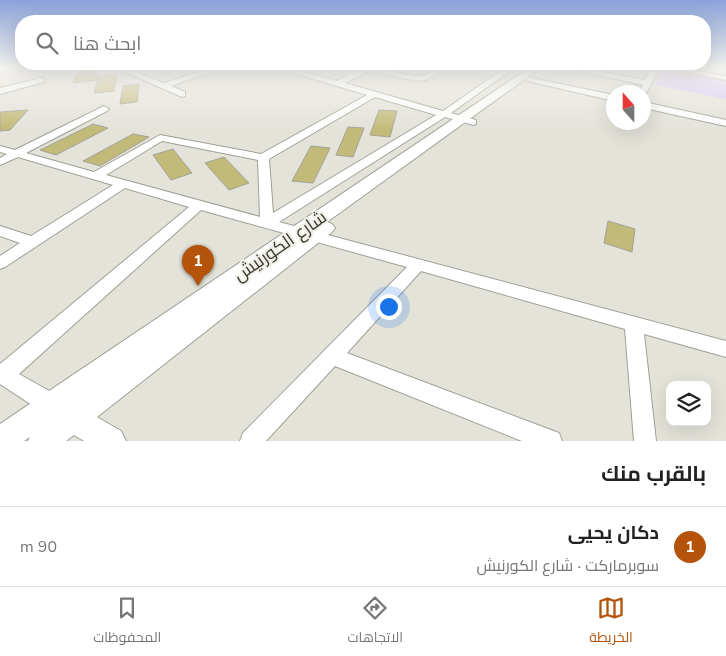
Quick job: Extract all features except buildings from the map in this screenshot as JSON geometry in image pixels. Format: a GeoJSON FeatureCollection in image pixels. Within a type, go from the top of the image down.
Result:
{"type":"FeatureCollection","features":[{"type":"Feature","properties":{"kind":"street"},"geometry":{"type":"LineString","coordinates":[[170,89],[182,94]]}},
{"type":"Feature","properties":{"kind":"street"},"geometry":{"type":"LineString","coordinates":[[354,89],[460,118]]}},
{"type":"Feature","properties":{"kind":"street"},"geometry":{"type":"LineString","coordinates":[[267,223],[460,118],[489,89]]}},
{"type":"Feature","properties":{"kind":"street","name":"شارع الكورنيش"},"geometry":{"type":"LineString","coordinates":[[0,441],[63,412],[306,235],[460,118],[509,89]]}},
{"type":"Feature","properties":{"kind":"street"},"geometry":{"type":"LineString","coordinates":[[586,89],[606,95]]}},
{"type":"Feature","properties":{"kind":"street"},"geometry":{"type":"LineString","coordinates":[[96,176],[160,138],[263,158],[374,94]]}},
{"type":"Feature","properties":{"kind":"street"},"geometry":{"type":"LineString","coordinates":[[651,107],[726,123]]}},
{"type":"Feature","properties":{"kind":"street"},"geometry":{"type":"LineString","coordinates":[[0,162],[104,109]]}},
{"type":"Feature","properties":{"kind":"street"},"geometry":{"type":"LineString","coordinates":[[0,149],[125,183],[198,206],[267,223],[726,349]]}},
{"type":"Feature","properties":{"kind":"street"},"geometry":{"type":"LineString","coordinates":[[263,158],[267,223]]}},
{"type":"Feature","properties":{"kind":"street"},"geometry":{"type":"LineString","coordinates":[[0,263],[125,183]]}},
{"type":"Feature","properties":{"kind":"street"},"geometry":{"type":"LineString","coordinates":[[110,441],[1,374],[198,206]]}},
{"type":"Feature","properties":{"kind":"street"},"geometry":{"type":"LineString","coordinates":[[0,230],[32,242]]}},
{"type":"Feature","properties":{"kind":"street"},"geometry":{"type":"LineString","coordinates":[[252,441],[418,265]]}},
{"type":"Feature","properties":{"kind":"street"},"geometry":{"type":"LineString","coordinates":[[634,323],[645,441]]}},
{"type":"Feature","properties":{"kind":"street"},"geometry":{"type":"LineString","coordinates":[[332,356],[551,441]]}},
{"type":"Feature","properties":{"kind":"street","name":"شارع الكورنيش"},"geometry":{"type":"LineString","coordinates":[[42,441],[63,412]]}},
{"type":"Feature","properties":{"kind":"shaded area"},"geometry":{"type":"Polygon","coordinates":[[[673,89],[726,89],[726,99],[673,89]]]}},
{"type":"Feature","properties":{"kind":"place","name":"دكان يحيى"},"geometry":{"type":"Point","coordinates":[198,286]}}]}
